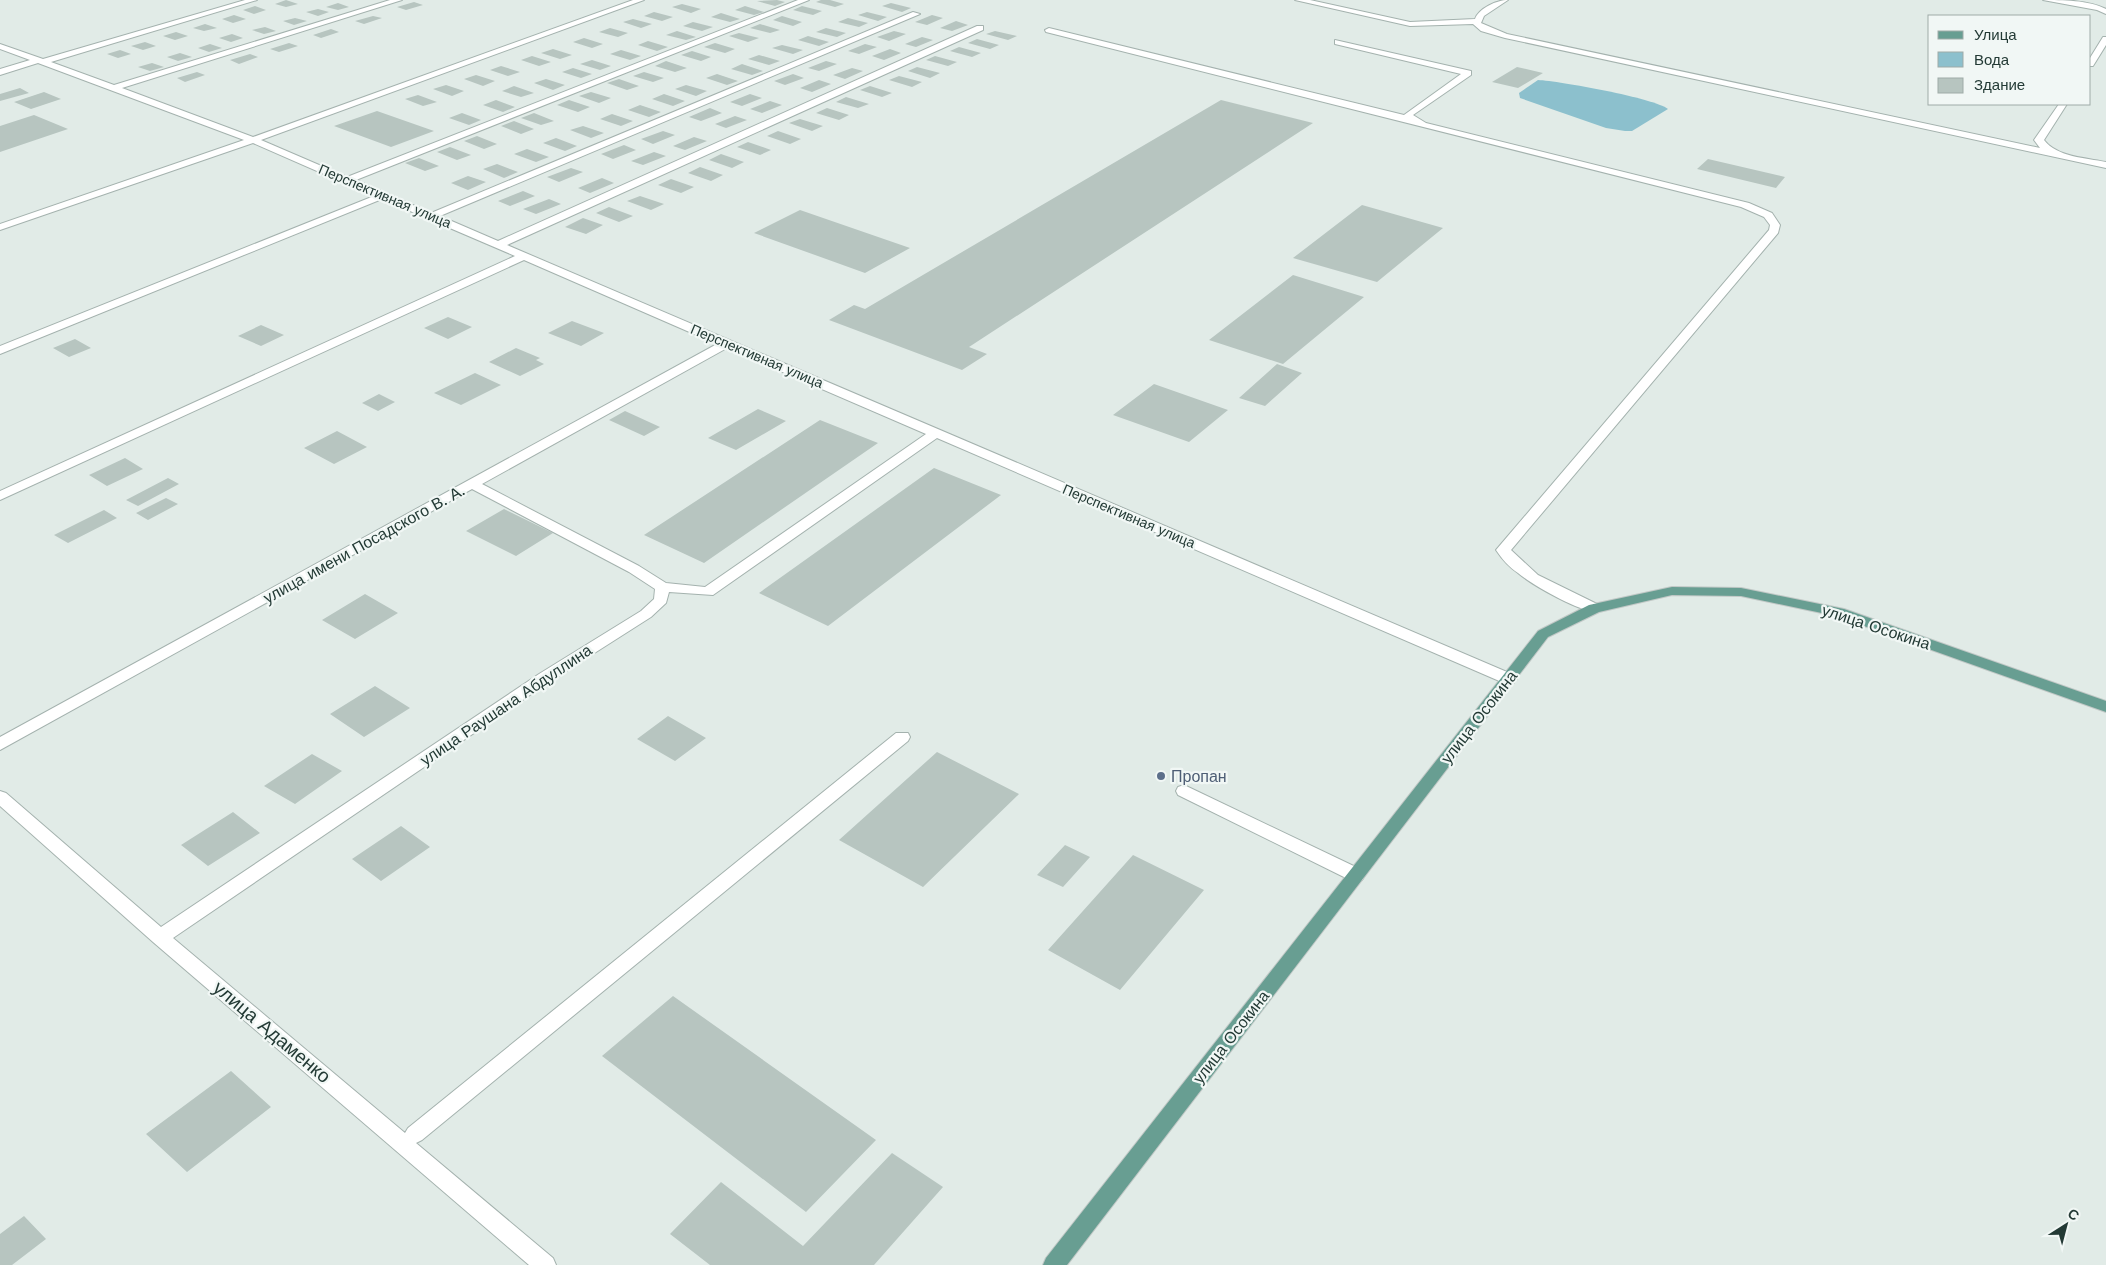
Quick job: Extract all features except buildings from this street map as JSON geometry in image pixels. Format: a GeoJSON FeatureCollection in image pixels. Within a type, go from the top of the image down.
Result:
{"type":"FeatureCollection","features":[{"type":"Feature","properties":{"kind":"main road","name":"улица Осокина"},"geometry":{"type":"LineString","coordinates":[[1054,1265],[1543,634],[1594,608],[1672,591],[1740,592],[1839,612],[2106,707]]}},
{"type":"Feature","properties":{"kind":"street"},"geometry":{"type":"LineString","coordinates":[[0,72],[253,0]]}},
{"type":"Feature","properties":{"kind":"street"},"geometry":{"type":"LineString","coordinates":[[115,88],[398,0]]}},
{"type":"Feature","properties":{"kind":"street"},"geometry":{"type":"LineString","coordinates":[[0,226],[253,140],[640,0]]}},
{"type":"Feature","properties":{"kind":"street"},"geometry":{"type":"LineString","coordinates":[[348,180],[805,0]]}},
{"type":"Feature","properties":{"kind":"street"},"geometry":{"type":"LineString","coordinates":[[1299,0],[1410,24],[1478,21]]}},
{"type":"Feature","properties":{"kind":"street"},"geometry":{"type":"LineString","coordinates":[[1504,0],[1480,15],[1477,24],[1484,30],[1505,36],[2106,165]]}},
{"type":"Feature","properties":{"kind":"street"},"geometry":{"type":"LineString","coordinates":[[2047,0],[2099,8],[2106,12]]}},
{"type":"Feature","properties":{"kind":"street"},"geometry":{"type":"LineString","coordinates":[[432,216],[916,14]]}},
{"type":"Feature","properties":{"kind":"street"},"geometry":{"type":"LineString","coordinates":[[498,245],[980,28]]}},
{"type":"Feature","properties":{"kind":"street"},"geometry":{"type":"LineString","coordinates":[[1048,30],[1413,120],[1423,125],[1744,205],[1768,215],[1775,225],[1767,238],[1503,550],[1515,566],[1537,581],[1594,608]]}},
{"type":"Feature","properties":{"kind":"street"},"geometry":{"type":"LineString","coordinates":[[2091,62],[2106,39]]}},
{"type":"Feature","properties":{"kind":"street"},"geometry":{"type":"LineString","coordinates":[[1338,42],[1468,73],[1408,115],[1413,120]]}},
{"type":"Feature","properties":{"kind":"street","name":"Перспективная улица"},"geometry":{"type":"LineString","coordinates":[[0,46],[253,140],[1509,679]]}},
{"type":"Feature","properties":{"kind":"street"},"geometry":{"type":"LineString","coordinates":[[2062,105],[2039,140],[2045,148],[2064,156]]}},
{"type":"Feature","properties":{"kind":"street"},"geometry":{"type":"LineString","coordinates":[[0,350],[384,196]]}},
{"type":"Feature","properties":{"kind":"street"},"geometry":{"type":"LineString","coordinates":[[0,496],[524,256]]}},
{"type":"Feature","properties":{"kind":"street","name":"улица имени Посадского В. А."},"geometry":{"type":"LineString","coordinates":[[0,744],[727,343]]}},
{"type":"Feature","properties":{"kind":"street"},"geometry":{"type":"LineString","coordinates":[[472,484],[634,569],[662,587],[708,592],[936,433]]}},
{"type":"Feature","properties":{"kind":"street","name":"улица Раушана Абдуллина"},"geometry":{"type":"LineString","coordinates":[[160,937],[544,678],[646,614],[662,600],[662,587]]}},
{"type":"Feature","properties":{"kind":"street"},"geometry":{"type":"LineString","coordinates":[[416,1134],[902,737]]}},
{"type":"Feature","properties":{"kind":"street"},"geometry":{"type":"LineString","coordinates":[[1184,791],[1356,875]]}},
{"type":"Feature","properties":{"kind":"street","name":"улица Адаменко"},"geometry":{"type":"LineString","coordinates":[[0,797],[160,937],[545,1265]]}},
{"type":"Feature","properties":{"kind":"water"},"geometry":{"type":"Polygon","coordinates":[[[1538,80],[1565,83],[1626,95],[1668,109],[1632,131],[1606,128],[1520,98],[1519,93],[1538,80]]]}},
{"type":"Feature","properties":{"kind":"place","name":"Пропан"},"geometry":{"type":"Point","coordinates":[1161,776]}}]}
